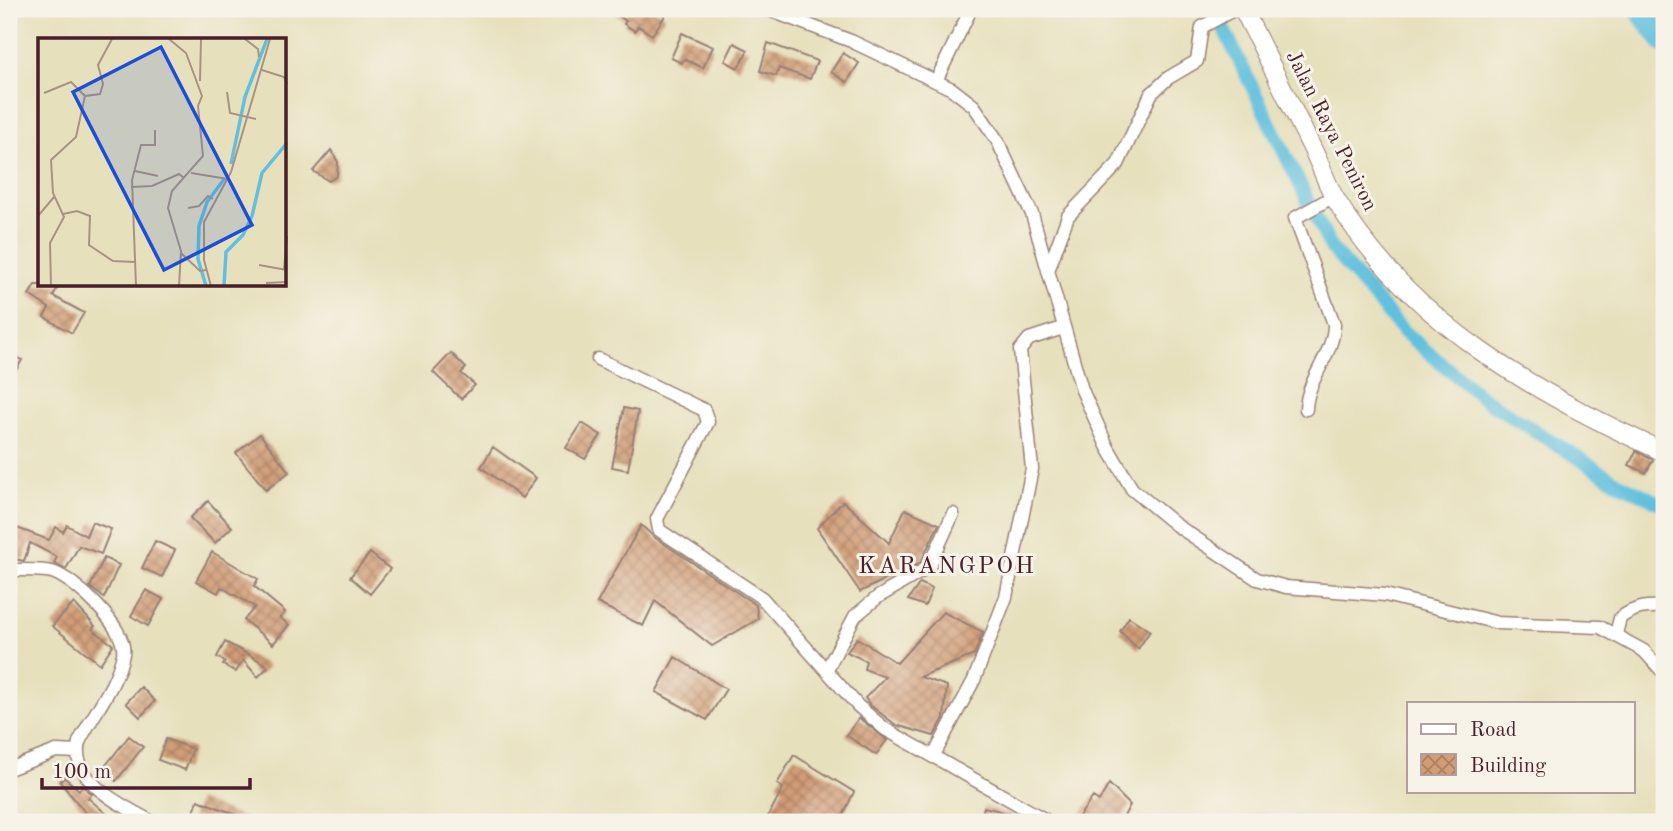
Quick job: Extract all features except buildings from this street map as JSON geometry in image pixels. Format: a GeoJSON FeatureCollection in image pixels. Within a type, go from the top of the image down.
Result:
{"type":"FeatureCollection","features":[{"type":"Feature","properties":{"kind":"main road","name":"Jalan Raya Peniron"},"geometry":{"type":"LineString","coordinates":[[1243,9],[1327,200],[1391,274],[1470,346],[1527,382],[1664,453]]}},
{"type":"Feature","properties":{"kind":"street"},"geometry":{"type":"LineString","coordinates":[[766,9],[851,41],[936,81],[974,106],[997,140],[1032,214],[1082,390],[1107,446],[1132,489],[1176,525],[1257,579],[1286,587],[1385,595],[1498,623],[1578,624],[1600,627],[1644,651],[1664,673]]}},
{"type":"Feature","properties":{"kind":"street"},"geometry":{"type":"LineString","coordinates":[[936,81],[971,9]]}},
{"type":"Feature","properties":{"kind":"street"},"geometry":{"type":"LineString","coordinates":[[1049,269],[1068,216],[1118,164],[1152,92],[1198,59],[1204,25],[1235,9]]}},
{"type":"Feature","properties":{"kind":"street"},"geometry":{"type":"LineString","coordinates":[[1306,410],[1306,394],[1335,329],[1295,218],[1327,200]]}},
{"type":"Feature","properties":{"kind":"street"},"geometry":{"type":"LineString","coordinates":[[933,757],[974,680],[1006,597],[1032,469],[1020,350],[1029,339],[1063,328]]}},
{"type":"Feature","properties":{"kind":"street"},"geometry":{"type":"LineString","coordinates":[[598,359],[704,410],[708,422],[657,519],[659,530],[762,598],[858,706],[885,729],[1049,822]]}},
{"type":"Feature","properties":{"kind":"street"},"geometry":{"type":"LineString","coordinates":[[827,668],[855,616],[878,597],[929,567],[953,514]]}},
{"type":"Feature","properties":{"kind":"street"},"geometry":{"type":"LineString","coordinates":[[9,570],[50,572],[75,584],[102,611],[121,637],[123,657],[79,741],[78,752],[95,787],[152,822]]}},
{"type":"Feature","properties":{"kind":"street"},"geometry":{"type":"LineString","coordinates":[[1616,634],[1620,618],[1630,611],[1647,605],[1664,607]]}},
{"type":"Feature","properties":{"kind":"street"},"geometry":{"type":"LineString","coordinates":[[9,769],[56,751],[78,752]]}},
{"type":"Feature","properties":{"kind":"waterway"},"geometry":{"type":"LineString","coordinates":[[1214,9],[1331,248],[1404,332],[1484,399],[1617,482],[1664,505]]}},
{"type":"Feature","properties":{"kind":"waterway"},"geometry":{"type":"LineString","coordinates":[[1640,9],[1664,41]]}},
{"type":"Feature","properties":{"kind":"district","name":"KARANGPOH"},"geometry":{"type":"Point","coordinates":[947,567]}}]}
